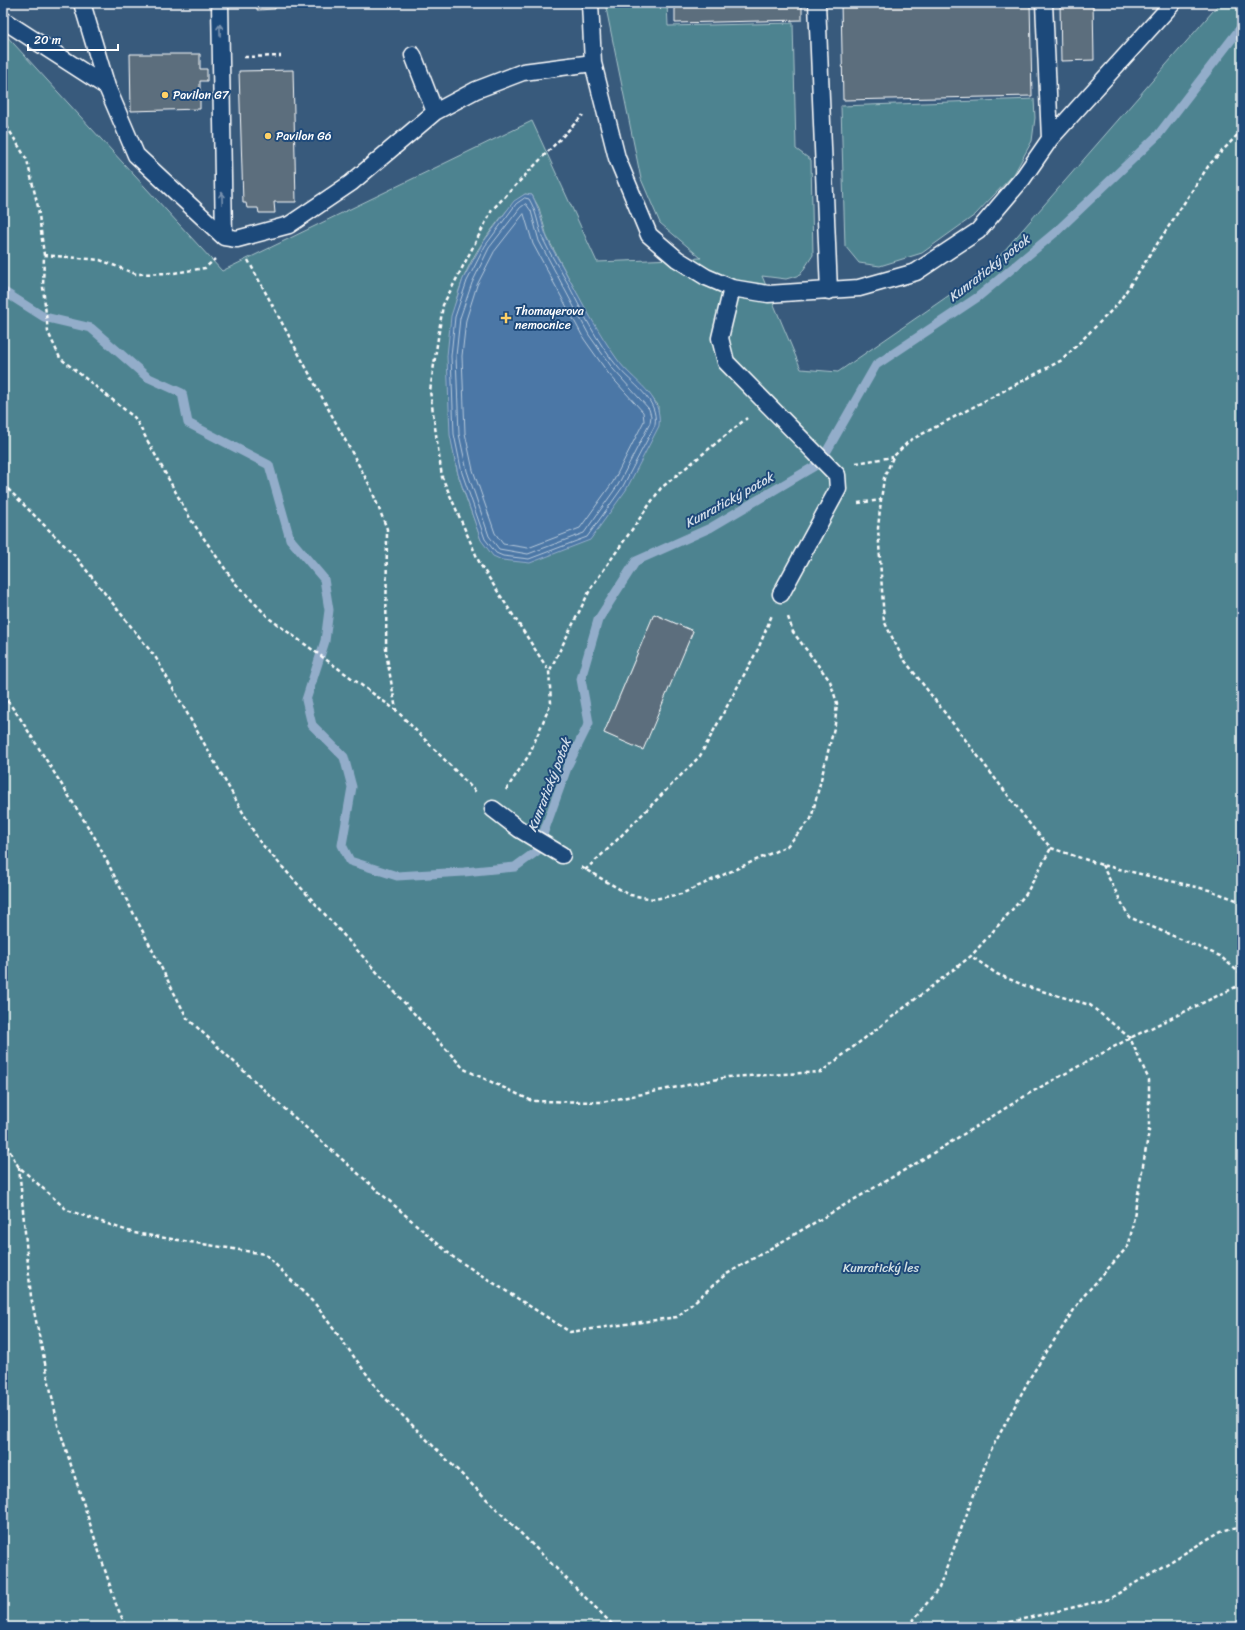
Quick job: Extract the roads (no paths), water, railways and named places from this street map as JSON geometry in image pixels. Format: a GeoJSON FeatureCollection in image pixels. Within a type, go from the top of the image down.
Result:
{"type":"FeatureCollection","features":[{"type":"Feature","properties":{"kind":"lane"},"geometry":{"type":"LineString","coordinates":[[82,3],[107,87],[136,155],[230,238]]}},
{"type":"Feature","properties":{"kind":"lane"},"geometry":{"type":"LineString","coordinates":[[220,3],[221,57],[230,238]]}},
{"type":"Feature","properties":{"kind":"lane"},"geometry":{"type":"LineString","coordinates":[[590,3],[593,63],[617,158],[649,235],[677,259],[706,277],[732,288],[768,294],[859,288],[916,272],[978,231],[1023,178],[1050,139],[1173,3]]}},
{"type":"Feature","properties":{"kind":"lane"},"geometry":{"type":"LineString","coordinates":[[817,3],[829,291]]}},
{"type":"Feature","properties":{"kind":"lane"},"geometry":{"type":"LineString","coordinates":[[1044,3],[1050,139]]}},
{"type":"Feature","properties":{"kind":"lane"},"geometry":{"type":"LineString","coordinates":[[3,20],[107,87]]}},
{"type":"Feature","properties":{"kind":"lane"},"geometry":{"type":"LineString","coordinates":[[414,55],[435,112]]}},
{"type":"Feature","properties":{"kind":"lane"},"geometry":{"type":"LineString","coordinates":[[230,238],[289,225],[351,183],[435,112],[476,90],[523,72],[593,63]]}},
{"type":"Feature","properties":{"kind":"lane"},"geometry":{"type":"LineString","coordinates":[[732,288],[720,338],[726,362],[837,475],[838,489],[781,594]]}},
{"type":"Feature","properties":{"kind":"lane"},"geometry":{"type":"LineString","coordinates":[[493,809],[519,829],[562,854]]}},
{"type":"Feature","properties":{"kind":"water"},"geometry":{"type":"Polygon","coordinates":[[[525,194],[532,195],[549,243],[597,328],[617,359],[652,397],[659,415],[659,426],[626,490],[590,540],[530,563],[502,560],[493,556],[481,540],[458,474],[450,435],[447,356],[451,316],[463,279],[482,244],[514,201],[525,194]]]}},
{"type":"Feature","properties":{"kind":"waterway","name":"Kunratický potok"},"geometry":{"type":"LineString","coordinates":[[3,291],[44,317],[91,328],[147,377],[182,393],[188,423],[269,465],[290,539],[324,579],[329,610],[325,641],[306,700],[312,725],[344,757],[352,787],[342,845],[350,861],[397,876],[515,867],[537,851],[568,765],[589,723],[581,679],[598,620],[636,561],[710,528],[820,463],[876,365],[978,297],[1057,231],[1158,135],[1242,26]]}},
{"type":"Feature","properties":{"kind":"place","name":"Pavilon G7"},"geometry":{"type":"Point","coordinates":[165,95]}},
{"type":"Feature","properties":{"kind":"place","name":"Pavilon G6"},"geometry":{"type":"Point","coordinates":[268,136]}},
{"type":"Feature","properties":{"kind":"place","name":"Thomayerova nemocnice"},"geometry":{"type":"Point","coordinates":[506,318]}},
{"type":"Feature","properties":{"kind":"park label","name":"Kunratický les"},"geometry":{"type":"Point","coordinates":[881,1268]}}]}
